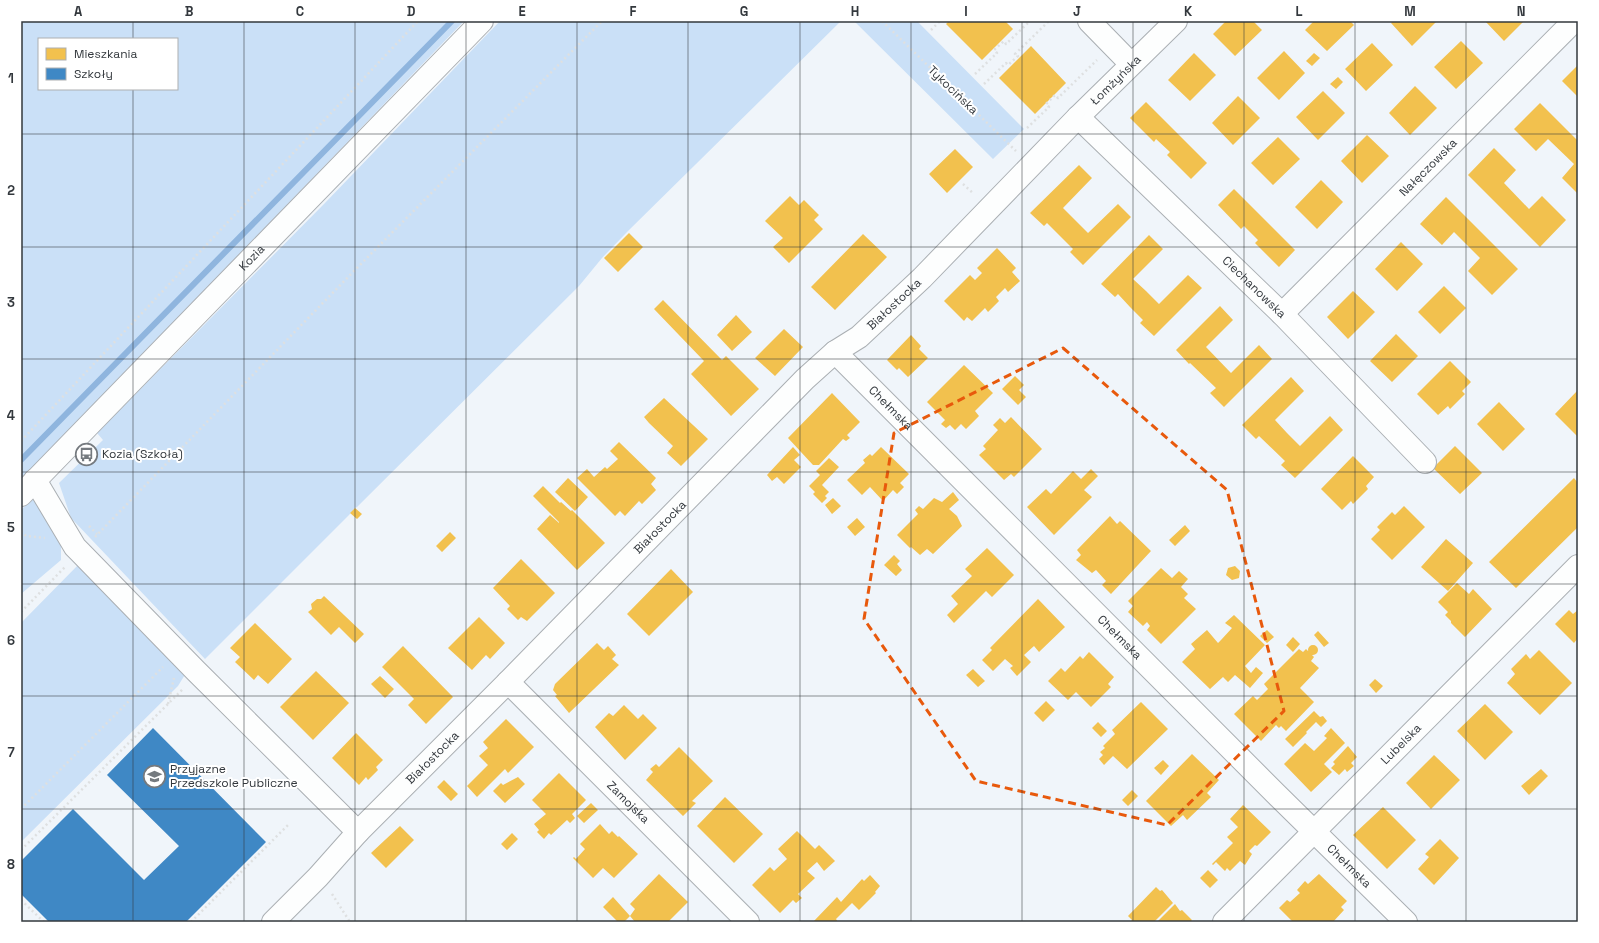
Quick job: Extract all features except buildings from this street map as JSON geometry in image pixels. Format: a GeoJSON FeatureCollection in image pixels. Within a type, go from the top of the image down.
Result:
{"type":"FeatureCollection","features":[{"type":"Feature","properties":{"kind":"street","name":"Kozia"},"geometry":{"type":"LineString","coordinates":[[28,488],[482,21]]}},
{"type":"Feature","properties":{"kind":"street"},"geometry":{"type":"LineString","coordinates":[[1089,21],[1132,64]]}},
{"type":"Feature","properties":{"kind":"street","name":"Łomżyńska"},"geometry":{"type":"LineString","coordinates":[[1055,140],[1176,21]]}},
{"type":"Feature","properties":{"kind":"street","name":"Nałęczowska"},"geometry":{"type":"LineString","coordinates":[[1282,314],[1574,21]]}},
{"type":"Feature","properties":{"kind":"street","name":"Ciechanowska"},"geometry":{"type":"LineString","coordinates":[[1078,117],[1282,314],[1425,462]]}},
{"type":"Feature","properties":{"kind":"street","name":"Białostocka"},"geometry":{"type":"LineString","coordinates":[[272,922],[318,877],[358,832],[508,682],[805,379],[835,352],[859,337],[922,278],[1055,140]]}},
{"type":"Feature","properties":{"kind":"street","name":"Chełmska"},"geometry":{"type":"LineString","coordinates":[[835,352],[1314,832],[1406,922]]}},
{"type":"Feature","properties":{"kind":"street"},"geometry":{"type":"LineString","coordinates":[[28,488],[75,547],[176,663],[358,832]]}},
{"type":"Feature","properties":{"kind":"street","name":"Lubelska"},"geometry":{"type":"LineString","coordinates":[[1224,922],[1578,566]]}},
{"type":"Feature","properties":{"kind":"street","name":"Zamojska"},"geometry":{"type":"LineString","coordinates":[[508,682],[748,922]]}},
{"type":"Feature","properties":{"kind":"path"},"geometry":{"type":"LineString","coordinates":[[21,441],[418,21]]}},
{"type":"Feature","properties":{"kind":"path"},"geometry":{"type":"LineString","coordinates":[[93,538],[353,272],[602,21]]}},
{"type":"Feature","properties":{"kind":"path","name":"Tykocińska"},"geometry":{"type":"LineString","coordinates":[[882,21],[1018,153]]}},
{"type":"Feature","properties":{"kind":"path"},"geometry":{"type":"LineString","coordinates":[[931,30],[940,21]]}},
{"type":"Feature","properties":{"kind":"path"},"geometry":{"type":"LineString","coordinates":[[975,74],[997,53],[994,50],[1004,41],[1006,44],[1030,21]]}},
{"type":"Feature","properties":{"kind":"path"},"geometry":{"type":"LineString","coordinates":[[984,84],[1006,63],[1008,65],[1018,56],[1015,54],[1049,21]]}},
{"type":"Feature","properties":{"kind":"path"},"geometry":{"type":"LineString","coordinates":[[1027,128],[1049,107],[1046,104],[1055,95],[1058,98],[1100,57]]}},
{"type":"Feature","properties":{"kind":"path"},"geometry":{"type":"LineString","coordinates":[[21,612],[69,563]]}},
{"type":"Feature","properties":{"kind":"path"},"geometry":{"type":"LineString","coordinates":[[168,705],[176,663]]}},
{"type":"Feature","properties":{"kind":"path"},"geometry":{"type":"LineString","coordinates":[[21,809],[176,663]]}},
{"type":"Feature","properties":{"kind":"path"},"geometry":{"type":"LineString","coordinates":[[21,850],[187,686]]}},
{"type":"Feature","properties":{"kind":"path"},"geometry":{"type":"LineString","coordinates":[[191,922],[288,825]]}},
{"type":"Feature","properties":{"kind":"path"},"geometry":{"type":"LineString","coordinates":[[318,877],[350,922]]}},
{"type":"Feature","properties":{"kind":"path"},"geometry":{"type":"LineString","coordinates":[[21,900],[44,922]]}},
{"type":"Feature","properties":{"kind":"highlighted area"},"geometry":{"type":"Polygon","coordinates":[[[1063,348],[1227,490],[1284,711],[1167,825],[976,781],[864,619],[894,433],[1063,348]]]}},
{"type":"Feature","properties":{"kind":"shaded area"},"geometry":{"type":"Polygon","coordinates":[[[21,21],[464,21],[21,481],[21,21]]]}},
{"type":"Feature","properties":{"kind":"shaded area"},"geometry":{"type":"Polygon","coordinates":[[[500,21],[841,21],[628,231],[602,258],[579,286],[205,659],[71,518],[59,483],[103,440],[97,433],[324,204],[500,21]]]}},
{"type":"Feature","properties":{"kind":"shaded area"},"geometry":{"type":"Polygon","coordinates":[[[854,21],[917,21],[1024,129],[993,159],[854,21]]]}},
{"type":"Feature","properties":{"kind":"shaded area"},"geometry":{"type":"Polygon","coordinates":[[[33,498],[50,521],[61,544],[61,560],[21,594],[21,510],[33,498]]]}},
{"type":"Feature","properties":{"kind":"shaded area"},"geometry":{"type":"Polygon","coordinates":[[[79,564],[186,673],[178,686],[21,842],[21,623],[79,564]]]}},
{"type":"Feature","properties":{"kind":"waterway"},"geometry":{"type":"LineString","coordinates":[[21,460],[452,21]]}},
{"type":"Feature","properties":{"kind":"place","name":"Kozia (Szkoła)"},"geometry":{"type":"Point","coordinates":[87,454]}},
{"type":"Feature","properties":{"kind":"place","name":"Przyjazne Przedszkole Publiczne"},"geometry":{"type":"Point","coordinates":[154,776]}}]}
